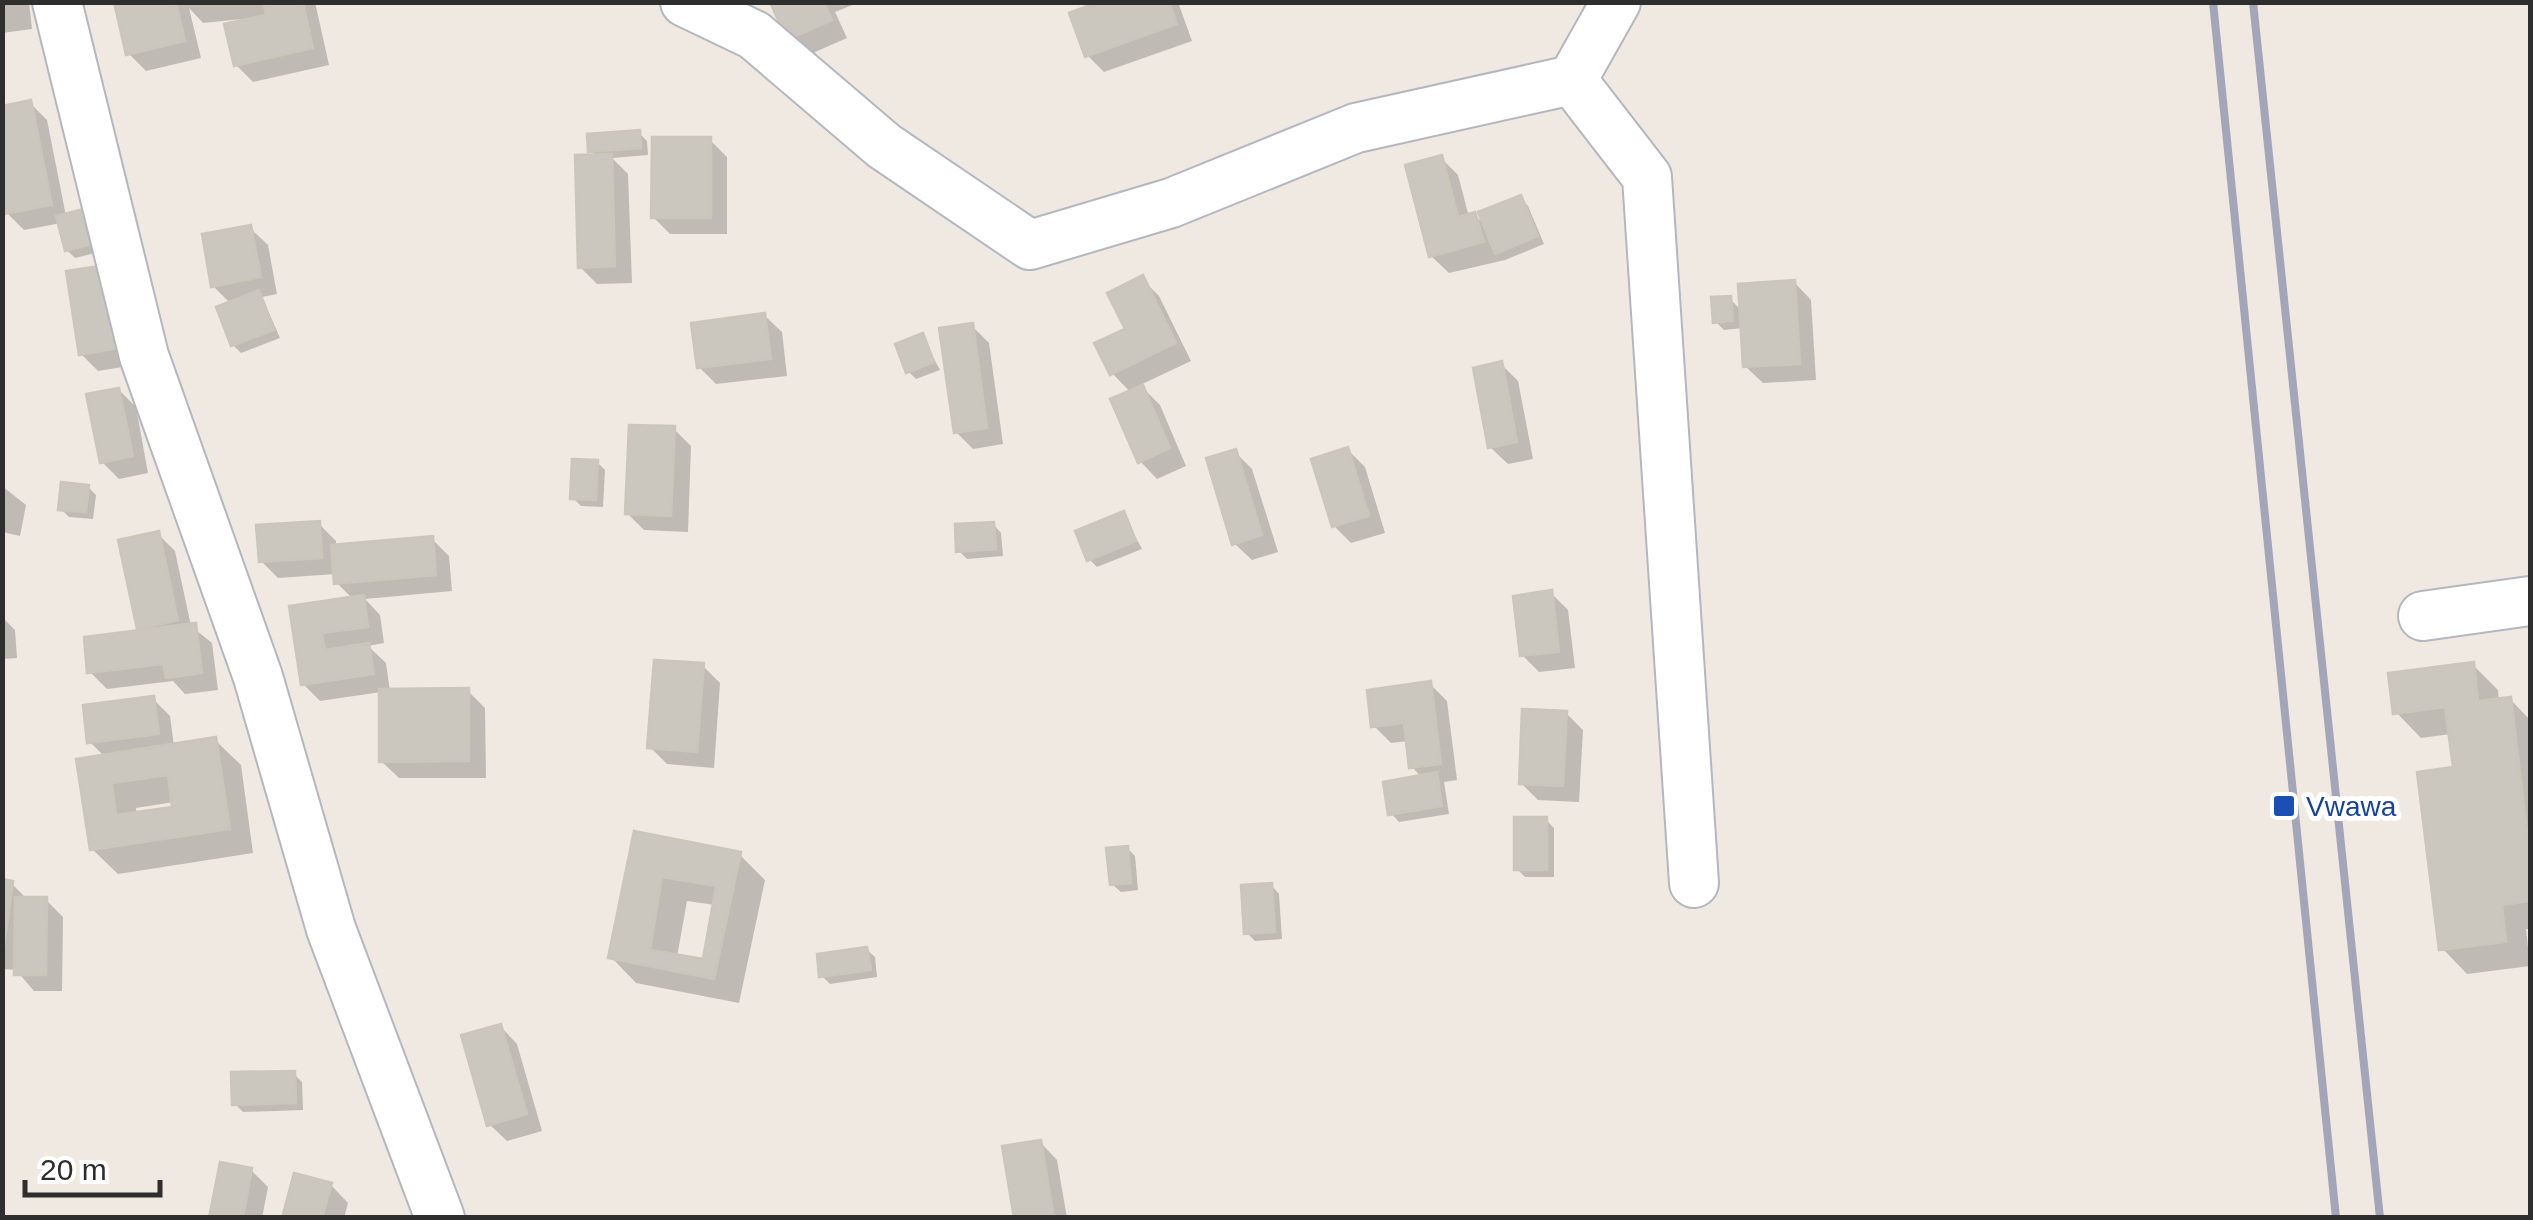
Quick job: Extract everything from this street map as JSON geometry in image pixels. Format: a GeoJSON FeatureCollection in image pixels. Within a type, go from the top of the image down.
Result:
{"type":"FeatureCollection","features":[{"type":"Feature","properties":{"kind":"street"},"geometry":{"type":"LineString","coordinates":[[57,2],[144,356],[258,677],[331,930],[440,1218]]}},
{"type":"Feature","properties":{"kind":"street"},"geometry":{"type":"LineString","coordinates":[[685,2],[754,35],[884,146],[1030,245],[1171,203],[1356,128],[1572,80],[1616,2]]}},
{"type":"Feature","properties":{"kind":"street"},"geometry":{"type":"LineString","coordinates":[[1572,80],[1647,177],[1694,884]]}},
{"type":"Feature","properties":{"kind":"street"},"geometry":{"type":"LineString","coordinates":[[2423,616],[2530,600]]}},
{"type":"Feature","properties":{"kind":"building"},"geometry":{"type":"Polygon","coordinates":[[[114,2],[176,2],[185,41],[126,55],[114,2]]]}},
{"type":"Feature","properties":{"kind":"building"},"geometry":{"type":"Polygon","coordinates":[[[263,2],[303,2],[313,48],[234,66],[224,24],[266,15],[263,2]]]}},
{"type":"Feature","properties":{"kind":"building"},"geometry":{"type":"Polygon","coordinates":[[[770,2],[824,2],[832,20],[787,40],[770,2]]]}},
{"type":"Feature","properties":{"kind":"building"},"geometry":{"type":"Polygon","coordinates":[[[1098,2],[1169,2],[1177,24],[1085,57],[1069,13],[1098,2]]]}},
{"type":"Feature","properties":{"kind":"building"},"geometry":{"type":"Polygon","coordinates":[[[31,100],[52,205],[4,214],[2,106],[31,100]]]}},
{"type":"Feature","properties":{"kind":"building"},"geometry":{"type":"Polygon","coordinates":[[[640,130],[641,148],[588,152],[587,134],[640,130]]]}},
{"type":"Feature","properties":{"kind":"building"},"geometry":{"type":"Polygon","coordinates":[[[652,137],[711,137],[711,218],[651,218],[652,137]]]}},
{"type":"Feature","properties":{"kind":"building"},"geometry":{"type":"Polygon","coordinates":[[[612,154],[615,266],[578,268],[575,155],[612,154]]]}},
{"type":"Feature","properties":{"kind":"building"},"geometry":{"type":"Polygon","coordinates":[[[1442,155],[1458,217],[1475,212],[1484,242],[1429,257],[1405,165],[1442,155]]]}},
{"type":"Feature","properties":{"kind":"building"},"geometry":{"type":"Polygon","coordinates":[[[1521,195],[1538,236],[1495,254],[1478,212],[1521,195]]]}},
{"type":"Feature","properties":{"kind":"building"},"geometry":{"type":"Polygon","coordinates":[[[92,207],[101,242],[65,251],[56,216],[92,207]]]}},
{"type":"Feature","properties":{"kind":"building"},"geometry":{"type":"Polygon","coordinates":[[[251,225],[261,277],[211,287],[202,234],[251,225]]]}},
{"type":"Feature","properties":{"kind":"building"},"geometry":{"type":"Polygon","coordinates":[[[107,265],[119,348],[79,355],[66,271],[107,265]]]}},
{"type":"Feature","properties":{"kind":"building"},"geometry":{"type":"Polygon","coordinates":[[[1143,275],[1176,343],[1110,375],[1094,343],[1125,329],[1107,293],[1143,275]]]}},
{"type":"Feature","properties":{"kind":"building"},"geometry":{"type":"Polygon","coordinates":[[[1795,280],[1800,364],[1743,367],[1738,284],[1795,280]]]}},
{"type":"Feature","properties":{"kind":"building"},"geometry":{"type":"Polygon","coordinates":[[[259,290],[274,330],[231,346],[216,307],[259,290]]]}},
{"type":"Feature","properties":{"kind":"building"},"geometry":{"type":"Polygon","coordinates":[[[1731,296],[1733,321],[1713,323],[1711,297],[1731,296]]]}},
{"type":"Feature","properties":{"kind":"building"},"geometry":{"type":"Polygon","coordinates":[[[765,313],[771,359],[697,368],[691,323],[765,313]]]}},
{"type":"Feature","properties":{"kind":"building"},"geometry":{"type":"Polygon","coordinates":[[[973,323],[987,428],[954,433],[939,328],[973,323]]]}},
{"type":"Feature","properties":{"kind":"building"},"geometry":{"type":"Polygon","coordinates":[[[923,333],[934,362],[906,373],[895,344],[923,333]]]}},
{"type":"Feature","properties":{"kind":"building"},"geometry":{"type":"Polygon","coordinates":[[[1502,361],[1517,442],[1488,448],[1473,368],[1502,361]]]}},
{"type":"Feature","properties":{"kind":"building"},"geometry":{"type":"Polygon","coordinates":[[[1143,385],[1170,448],[1138,463],[1110,399],[1143,385]]]}},
{"type":"Feature","properties":{"kind":"building"},"geometry":{"type":"Polygon","coordinates":[[[119,388],[133,456],[100,463],[86,394],[119,388]]]}},
{"type":"Feature","properties":{"kind":"building"},"geometry":{"type":"Polygon","coordinates":[[[629,425],[675,426],[671,516],[625,514],[629,425]]]}},
{"type":"Feature","properties":{"kind":"building"},"geometry":{"type":"Polygon","coordinates":[[[1348,447],[1369,516],[1332,527],[1311,459],[1348,447]]]}},
{"type":"Feature","properties":{"kind":"building"},"geometry":{"type":"Polygon","coordinates":[[[1236,449],[1262,535],[1232,545],[1206,458],[1236,449]]]}},
{"type":"Feature","properties":{"kind":"building"},"geometry":{"type":"Polygon","coordinates":[[[572,459],[598,460],[596,500],[570,499],[572,459]]]}},
{"type":"Feature","properties":{"kind":"building"},"geometry":{"type":"Polygon","coordinates":[[[61,482],[89,485],[86,512],[58,510],[61,482]]]}},
{"type":"Feature","properties":{"kind":"building"},"geometry":{"type":"Polygon","coordinates":[[[1124,511],[1136,541],[1087,561],[1075,531],[1124,511]]]}},
{"type":"Feature","properties":{"kind":"building"},"geometry":{"type":"Polygon","coordinates":[[[320,521],[322,558],[259,562],[256,525],[320,521]]]}},
{"type":"Feature","properties":{"kind":"building"},"geometry":{"type":"Polygon","coordinates":[[[994,522],[996,549],[956,552],[955,524],[994,522]]]}},
{"type":"Feature","properties":{"kind":"building"},"geometry":{"type":"Polygon","coordinates":[[[159,531],[178,620],[137,629],[118,540],[159,531]]]}},
{"type":"Feature","properties":{"kind":"building"},"geometry":{"type":"Polygon","coordinates":[[[433,536],[436,575],[334,584],[331,545],[433,536]]]}},
{"type":"Feature","properties":{"kind":"building"},"geometry":{"type":"Polygon","coordinates":[[[1552,590],[1559,652],[1520,656],[1513,596],[1552,590]]]}},
{"type":"Feature","properties":{"kind":"building"},"geometry":{"type":"Polygon","coordinates":[[[364,595],[368,627],[322,633],[325,650],[369,643],[374,674],[301,685],[289,606],[364,595]]]}},
{"type":"Feature","properties":{"kind":"building"},"geometry":{"type":"Polygon","coordinates":[[[196,623],[202,673],[166,678],[163,664],[87,673],[84,637],[196,623]]]}},
{"type":"Feature","properties":{"kind":"building"},"geometry":{"type":"Polygon","coordinates":[[[654,660],[704,663],[697,752],[647,748],[654,660]]]}},
{"type":"Feature","properties":{"kind":"building"},"geometry":{"type":"Polygon","coordinates":[[[2474,662],[2478,701],[2511,697],[2530,856],[2530,901],[2502,905],[2506,942],[2439,950],[2417,772],[2453,767],[2445,707],[2393,714],[2388,673],[2474,662]]]}},
{"type":"Feature","properties":{"kind":"building"},"geometry":{"type":"Polygon","coordinates":[[[1431,681],[1441,764],[1409,768],[1404,723],[1371,727],[1367,690],[1431,681]]]}},
{"type":"Feature","properties":{"kind":"building"},"geometry":{"type":"Polygon","coordinates":[[[469,688],[469,761],[379,762],[379,689],[469,688]]]}},
{"type":"Feature","properties":{"kind":"building"},"geometry":{"type":"Polygon","coordinates":[[[154,696],[159,734],[87,743],[83,705],[154,696]]]}},
{"type":"Feature","properties":{"kind":"building"},"geometry":{"type":"Polygon","coordinates":[[[1522,709],[1567,711],[1563,786],[1519,784],[1522,709]]]}},
{"type":"Feature","properties":{"kind":"building"},"geometry":{"type":"Polygon","coordinates":[[[216,737],[230,829],[90,850],[76,759],[216,737]],[[168,775],[112,783],[116,815],[172,807],[168,775]]]}},
{"type":"Feature","properties":{"kind":"building"},"geometry":{"type":"Polygon","coordinates":[[[1437,772],[1442,806],[1388,815],[1383,782],[1437,772]]]}},
{"type":"Feature","properties":{"kind":"building"},"geometry":{"type":"Polygon","coordinates":[[[1514,817],[1547,817],[1547,870],[1514,870],[1514,817]]]}},
{"type":"Feature","properties":{"kind":"building"},"geometry":{"type":"Polygon","coordinates":[[[634,831],[741,852],[714,979],[608,958],[634,831]],[[662,877],[650,950],[703,959],[716,886],[662,877]]]}},
{"type":"Feature","properties":{"kind":"building"},"geometry":{"type":"Polygon","coordinates":[[[1128,846],[1131,883],[1110,885],[1106,848],[1128,846]]]}},
{"type":"Feature","properties":{"kind":"building"},"geometry":{"type":"Polygon","coordinates":[[[2,879],[13,881],[3,955],[2,955],[2,879]]]}},
{"type":"Feature","properties":{"kind":"building"},"geometry":{"type":"Polygon","coordinates":[[[1272,883],[1275,932],[1244,934],[1241,885],[1272,883]]]}},
{"type":"Feature","properties":{"kind":"building"},"geometry":{"type":"Polygon","coordinates":[[[15,897],[47,897],[46,975],[14,975],[15,897]]]}},
{"type":"Feature","properties":{"kind":"building"},"geometry":{"type":"Polygon","coordinates":[[[867,947],[871,970],[819,977],[817,954],[867,947]]]}},
{"type":"Feature","properties":{"kind":"building"},"geometry":{"type":"Polygon","coordinates":[[[501,1024],[527,1114],[487,1126],[461,1035],[501,1024]]]}},
{"type":"Feature","properties":{"kind":"building"},"geometry":{"type":"Polygon","coordinates":[[[295,1071],[296,1103],[232,1105],[231,1072],[295,1071]]]}},
{"type":"Feature","properties":{"kind":"building"},"geometry":{"type":"Polygon","coordinates":[[[1041,1140],[1054,1218],[1014,1218],[1002,1146],[1041,1140]]]}},
{"type":"Feature","properties":{"kind":"building"},"geometry":{"type":"Polygon","coordinates":[[[220,1162],[252,1168],[243,1218],[209,1218],[220,1162]]]}},
{"type":"Feature","properties":{"kind":"building"},"geometry":{"type":"Polygon","coordinates":[[[294,1173],[332,1183],[322,1218],[282,1218],[294,1173]]]}},
{"type":"Feature","properties":{"kind":"railway"},"geometry":{"type":"LineString","coordinates":[[2213,2],[2336,1218]]}},
{"type":"Feature","properties":{"kind":"railway"},"geometry":{"type":"LineString","coordinates":[[2253,2],[2380,1218]]}},
{"type":"Feature","properties":{"kind":"place","name":"Vwawa"},"geometry":{"type":"Point","coordinates":[2284,806]}}]}
